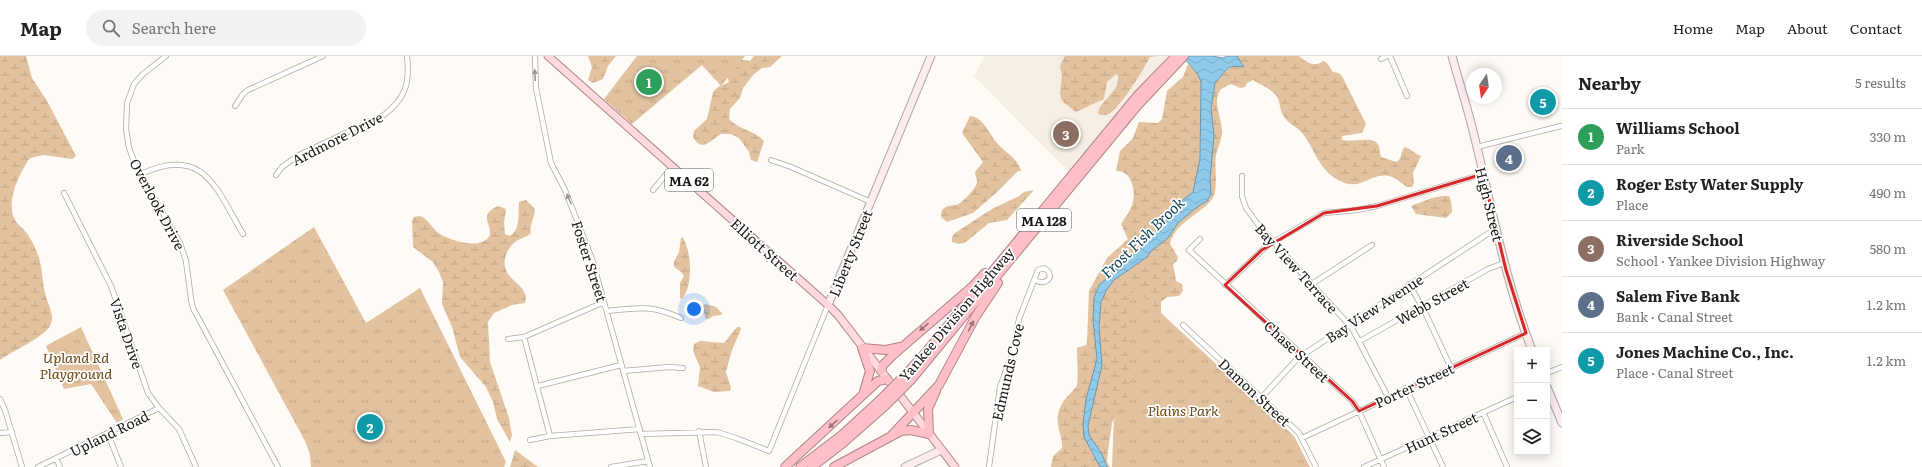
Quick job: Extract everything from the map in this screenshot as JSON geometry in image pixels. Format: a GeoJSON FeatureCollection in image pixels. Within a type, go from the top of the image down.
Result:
{"type":"FeatureCollection","features":[{"type":"Feature","properties":{"kind":"highway","name":"Yankee Division Highway"},"geometry":{"type":"LineString","coordinates":[[908,378],[1041,212],[1138,95],[1178,58]]}},
{"type":"Feature","properties":{"kind":"highway","name":"Yankee Division Highway"},"geometry":{"type":"LineString","coordinates":[[812,467],[848,440],[908,378],[1026,242],[1178,58]]}},
{"type":"Feature","properties":{"kind":"highway"},"geometry":{"type":"LineString","coordinates":[[881,371],[883,365],[902,346],[973,286],[1021,231],[1041,212]]}},
{"type":"Feature","properties":{"kind":"highway"},"geometry":{"type":"LineString","coordinates":[[834,467],[892,435],[908,430],[929,434],[928,409],[939,385],[976,316],[1026,242]]}},
{"type":"Feature","properties":{"kind":"highway"},"geometry":{"type":"LineString","coordinates":[[862,398],[870,372],[862,348],[886,350],[902,346]]}},
{"type":"Feature","properties":{"kind":"highway"},"geometry":{"type":"LineString","coordinates":[[785,467],[862,398],[878,381],[887,379]]}},
{"type":"Feature","properties":{"kind":"highway"},"geometry":{"type":"LineString","coordinates":[[892,435],[907,421],[913,412],[939,385]]}},
{"type":"Feature","properties":{"kind":"highway","name":"Yankee Division Highway"},"geometry":{"type":"LineString","coordinates":[[800,467],[882,404]]}},
{"type":"Feature","properties":{"kind":"main road","name":"Elliott Street"},"geometry":{"type":"LineString","coordinates":[[548,56],[673,166],[838,315],[955,467]]}},
{"type":"Feature","properties":{"kind":"main road","name":"Liberty Street"},"geometry":{"type":"LineString","coordinates":[[828,305],[930,56]]}},
{"type":"Feature","properties":{"kind":"main road","name":"High Street"},"geometry":{"type":"LineString","coordinates":[[1452,56],[1477,147],[1504,263],[1519,316],[1531,347]]}},
{"type":"Feature","properties":{"kind":"main road"},"geometry":{"type":"LineString","coordinates":[[1550,394],[1562,423]]}},
{"type":"Feature","properties":{"kind":"main road"},"geometry":{"type":"LineString","coordinates":[[905,467],[941,450]]}},
{"type":"Feature","properties":{"kind":"street","name":"Overlook Drive"},"geometry":{"type":"LineString","coordinates":[[166,56],[138,79],[130,94],[125,121],[127,139],[133,157],[150,192],[180,243],[186,261],[190,299],[193,308],[278,467]]}},
{"type":"Feature","properties":{"kind":"street"},"geometry":{"type":"LineString","coordinates":[[235,106],[242,94],[248,90],[323,56]]}},
{"type":"Feature","properties":{"kind":"street","name":"Ardmore Drive"},"geometry":{"type":"LineString","coordinates":[[276,175],[282,167],[299,155],[384,115],[392,109],[405,92],[408,81],[407,56]]}},
{"type":"Feature","properties":{"kind":"street","name":"Foster Street"},"geometry":{"type":"LineString","coordinates":[[535,56],[536,88],[551,163],[565,190],[588,247],[650,467]]}},
{"type":"Feature","properties":{"kind":"street"},"geometry":{"type":"LineString","coordinates":[[1381,59],[1387,56]]}},
{"type":"Feature","properties":{"kind":"street"},"geometry":{"type":"LineString","coordinates":[[1390,56],[1407,96]]}},
{"type":"Feature","properties":{"kind":"street"},"geometry":{"type":"LineString","coordinates":[[1477,147],[1561,126]]}},
{"type":"Feature","properties":{"kind":"street"},"geometry":{"type":"LineString","coordinates":[[771,160],[791,167],[871,202]]}},
{"type":"Feature","properties":{"kind":"street"},"geometry":{"type":"LineString","coordinates":[[142,174],[167,164],[182,164],[197,170],[210,180],[243,234]]}},
{"type":"Feature","properties":{"kind":"street"},"geometry":{"type":"LineString","coordinates":[[654,190],[673,166]]}},
{"type":"Feature","properties":{"kind":"street"},"geometry":{"type":"LineString","coordinates":[[1225,284],[1262,250],[1324,213],[1371,207],[1483,174]]}},
{"type":"Feature","properties":{"kind":"street","name":"Bay View Terrace"},"geometry":{"type":"LineString","coordinates":[[1242,176],[1242,196],[1244,204],[1274,242],[1349,324],[1360,341],[1388,397]]}},
{"type":"Feature","properties":{"kind":"street","name":"Vista Drive"},"geometry":{"type":"LineString","coordinates":[[64,193],[111,286],[148,393],[159,408],[179,429],[196,467]]}},
{"type":"Feature","properties":{"kind":"street","name":"Bay View Avenue"},"geometry":{"type":"LineString","coordinates":[[1262,397],[1302,355],[1409,284],[1490,233],[1497,231]]}},
{"type":"Feature","properties":{"kind":"street","name":"Chase Street"},"geometry":{"type":"LineString","coordinates":[[1200,239],[1189,250],[1352,401],[1359,411],[1384,467]]}},
{"type":"Feature","properties":{"kind":"street"},"geometry":{"type":"LineString","coordinates":[[1312,284],[1372,245]]}},
{"type":"Feature","properties":{"kind":"street","name":"Webb Street"},"geometry":{"type":"LineString","coordinates":[[1360,341],[1488,269],[1504,263]]}},
{"type":"Feature","properties":{"kind":"street","name":"Edmunds Cove"},"geometry":{"type":"LineString","coordinates":[[989,467],[1000,388],[1012,354],[1019,319],[1034,280]]}},
{"type":"Feature","properties":{"kind":"street"},"geometry":{"type":"LineString","coordinates":[[1409,284],[1422,307],[1451,368]]}},
{"type":"Feature","properties":{"kind":"street"},"geometry":{"type":"LineString","coordinates":[[508,339],[524,337],[604,302]]}},
{"type":"Feature","properties":{"kind":"street","name":"Liberty Street"},"geometry":{"type":"LineString","coordinates":[[699,432],[726,435],[769,451],[828,305]]}},
{"type":"Feature","properties":{"kind":"street"},"geometry":{"type":"LineString","coordinates":[[607,311],[647,307],[665,311],[680,318]]}},
{"type":"Feature","properties":{"kind":"street","name":"Damon Street"},"geometry":{"type":"LineString","coordinates":[[1183,325],[1262,397],[1302,438],[1316,467]]}},
{"type":"Feature","properties":{"kind":"street","name":"Porter Street"},"geometry":{"type":"LineString","coordinates":[[1302,438],[1526,333]]}},
{"type":"Feature","properties":{"kind":"street"},"geometry":{"type":"LineString","coordinates":[[524,337],[550,436]]}},
{"type":"Feature","properties":{"kind":"street"},"geometry":{"type":"LineString","coordinates":[[538,386],[621,365]]}},
{"type":"Feature","properties":{"kind":"street"},"geometry":{"type":"LineString","coordinates":[[624,371],[669,367],[683,368]]}},
{"type":"Feature","properties":{"kind":"street"},"geometry":{"type":"LineString","coordinates":[[1550,372],[1562,367]]}},
{"type":"Feature","properties":{"kind":"street"},"geometry":{"type":"LineString","coordinates":[[1406,388],[1443,467]]}},
{"type":"Feature","properties":{"kind":"street","name":"Hunt Street"},"geometry":{"type":"LineString","coordinates":[[1364,467],[1514,398]]}},
{"type":"Feature","properties":{"kind":"street"},"geometry":{"type":"LineString","coordinates":[[0,399],[12,432],[22,467]]}},
{"type":"Feature","properties":{"kind":"street","name":"Upland Road"},"geometry":{"type":"LineString","coordinates":[[38,467],[159,408]]}},
{"type":"Feature","properties":{"kind":"street"},"geometry":{"type":"LineString","coordinates":[[1483,412],[1507,467]]}},
{"type":"Feature","properties":{"kind":"street"},"geometry":{"type":"LineString","coordinates":[[530,440],[550,436],[641,431],[699,432],[706,467]]}},
{"type":"Feature","properties":{"kind":"street"},"geometry":{"type":"LineString","coordinates":[[0,433],[12,432]]}},
{"type":"Feature","properties":{"kind":"street"},"geometry":{"type":"LineString","coordinates":[[108,434],[121,467]]}},
{"type":"Feature","properties":{"kind":"street"},"geometry":{"type":"LineString","coordinates":[[56,458],[60,467]]}},
{"type":"Feature","properties":{"kind":"street"},"geometry":{"type":"LineString","coordinates":[[611,467],[648,461]]}},
{"type":"Feature","properties":{"kind":"highlighted area"},"geometry":{"type":"Polygon","coordinates":[[[1483,174],[1506,270],[1526,333],[1359,411],[1352,401],[1225,285],[1262,250],[1324,213],[1377,206],[1483,174]]]}},
{"type":"Feature","properties":{"kind":"shaded area"},"geometry":{"type":"Polygon","coordinates":[[[985,56],[1170,56],[1132,96],[1069,172],[974,76],[985,56]]]}},
{"type":"Feature","properties":{"kind":"green space"},"geometry":{"type":"Polygon","coordinates":[[[0,56],[26,56],[32,78],[47,101],[76,156],[72,159],[44,155],[30,158],[18,179],[13,196],[12,213],[16,221],[29,237],[38,255],[52,319],[50,326],[41,335],[0,360],[0,56]]]}},
{"type":"Feature","properties":{"kind":"green space"},"geometry":{"type":"Polygon","coordinates":[[[588,56],[616,56],[608,66],[603,79],[593,83],[588,80],[592,67],[588,56]]]}},
{"type":"Feature","properties":{"kind":"green space"},"geometry":{"type":"Polygon","coordinates":[[[637,56],[745,56],[721,86],[702,65],[632,124],[604,99],[637,56]]]}},
{"type":"Feature","properties":{"kind":"green space"},"geometry":{"type":"Polygon","coordinates":[[[730,56],[750,61],[754,56],[782,56],[770,67],[762,68],[754,74],[743,88],[740,98],[730,109],[729,119],[733,123],[756,134],[764,141],[757,162],[751,160],[749,152],[739,138],[731,134],[721,134],[707,144],[703,145],[696,142],[693,137],[694,131],[707,119],[713,92],[718,87],[729,82],[727,75],[730,56]]]}},
{"type":"Feature","properties":{"kind":"green space"},"geometry":{"type":"Polygon","coordinates":[[[1065,56],[1158,56],[1150,57],[1131,88],[1114,110],[1108,114],[1100,115],[1098,113],[1099,109],[1114,90],[1118,81],[1118,76],[1116,74],[1107,82],[1104,99],[1076,112],[1062,101],[1060,94],[1062,75],[1060,66],[1065,56]]]}},
{"type":"Feature","properties":{"kind":"green space"},"geometry":{"type":"Polygon","coordinates":[[[1237,56],[1299,56],[1313,64],[1323,61],[1327,63],[1333,72],[1339,73],[1342,76],[1366,124],[1362,133],[1342,136],[1342,140],[1369,140],[1376,142],[1380,149],[1381,157],[1396,162],[1400,159],[1402,151],[1405,147],[1421,156],[1413,173],[1414,183],[1412,187],[1407,187],[1398,180],[1384,175],[1359,183],[1344,183],[1329,174],[1325,169],[1303,134],[1284,116],[1279,101],[1272,91],[1253,80],[1247,83],[1245,87],[1240,88],[1231,84],[1221,89],[1218,94],[1217,105],[1222,134],[1216,155],[1216,185],[1214,195],[1206,205],[1178,229],[1173,236],[1170,244],[1178,257],[1177,261],[1173,264],[1176,281],[1182,284],[1183,291],[1179,296],[1167,297],[1161,302],[1161,313],[1150,380],[1114,418],[1107,462],[1110,467],[1107,467],[1102,454],[1089,435],[1088,426],[1102,365],[1099,327],[1101,302],[1106,291],[1114,280],[1147,257],[1151,251],[1168,238],[1178,223],[1197,206],[1207,201],[1214,136],[1211,108],[1215,83],[1228,69],[1235,66],[1244,66],[1237,56]]]}},
{"type":"Feature","properties":{"kind":"green space"},"geometry":{"type":"Polygon","coordinates":[[[1188,64],[1199,74],[1201,82],[1200,159],[1193,192],[1174,207],[1139,250],[1099,285],[1094,298],[1093,320],[1097,359],[1086,399],[1083,424],[1090,449],[1100,467],[1051,467],[1053,456],[1062,448],[1062,440],[1058,424],[1059,410],[1062,403],[1077,385],[1077,348],[1086,345],[1087,342],[1089,291],[1107,258],[1128,239],[1121,224],[1132,205],[1134,192],[1129,177],[1116,171],[1120,151],[1133,138],[1139,122],[1158,123],[1162,119],[1167,91],[1183,77],[1188,64]]]}},
{"type":"Feature","properties":{"kind":"green space"},"geometry":{"type":"Polygon","coordinates":[[[970,116],[979,119],[999,146],[1017,162],[1021,171],[1018,171],[973,213],[947,222],[941,217],[942,210],[947,206],[959,204],[969,195],[977,184],[975,172],[983,162],[962,133],[970,116]]]}},
{"type":"Feature","properties":{"kind":"green space"},"geometry":{"type":"Polygon","coordinates":[[[1034,190],[1007,220],[989,223],[966,242],[959,244],[952,242],[952,237],[955,233],[992,209],[1024,192],[1034,190]]]}},
{"type":"Feature","properties":{"kind":"green space"},"geometry":{"type":"Polygon","coordinates":[[[1449,196],[1452,206],[1452,212],[1446,218],[1416,214],[1411,206],[1432,198],[1449,196]]]}},
{"type":"Feature","properties":{"kind":"green space"},"geometry":{"type":"Polygon","coordinates":[[[526,200],[535,209],[531,233],[512,245],[505,259],[505,266],[508,274],[525,293],[525,303],[512,305],[494,313],[488,322],[490,362],[509,418],[512,435],[510,442],[497,419],[493,402],[486,387],[460,357],[452,327],[442,304],[443,282],[433,262],[413,247],[412,221],[414,217],[420,216],[425,219],[437,232],[448,238],[469,243],[482,242],[490,235],[487,218],[491,210],[498,206],[506,209],[504,223],[505,234],[510,236],[516,229],[519,202],[526,200]]]}},
{"type":"Feature","properties":{"kind":"green space"},"geometry":{"type":"Polygon","coordinates":[[[314,227],[366,323],[420,288],[506,462],[504,467],[311,467],[310,455],[305,441],[223,290],[314,227]]]}},
{"type":"Feature","properties":{"kind":"green space"},"geometry":{"type":"Polygon","coordinates":[[[681,238],[683,238],[686,244],[690,260],[690,278],[686,294],[682,299],[680,298],[680,283],[684,276],[674,267],[674,262],[679,252],[681,238]]]}},
{"type":"Feature","properties":{"kind":"green space","name":"Plains Park"},"geometry":{"type":"Polygon","coordinates":[[[1134,288],[1294,436],[1310,467],[1112,467],[1114,415],[1128,397],[1130,385],[1126,316],[1134,288]]]}},
{"type":"Feature","properties":{"kind":"green space"},"geometry":{"type":"Polygon","coordinates":[[[705,304],[716,307],[722,313],[721,315],[706,319],[702,306],[705,304]]]}},
{"type":"Feature","properties":{"kind":"green space","name":"Upland Rd Playground"},"geometry":{"type":"Polygon","coordinates":[[[81,327],[123,419],[117,423],[91,384],[64,389],[46,346],[81,327]]]}},
{"type":"Feature","properties":{"kind":"green space"},"geometry":{"type":"Polygon","coordinates":[[[737,327],[740,327],[741,329],[732,350],[726,372],[731,388],[730,391],[714,392],[698,386],[700,367],[693,351],[694,344],[700,341],[724,343],[737,327]]]}},
{"type":"Feature","properties":{"kind":"green space"},"geometry":{"type":"Polygon","coordinates":[[[515,450],[538,467],[510,467],[515,450]]]}},
{"type":"Feature","properties":{"kind":"water"},"geometry":{"type":"Polygon","coordinates":[[[1182,56],[1212,56],[1223,58],[1227,56],[1237,56],[1244,67],[1234,66],[1228,68],[1215,83],[1211,108],[1214,136],[1210,179],[1211,194],[1207,201],[1197,207],[1178,223],[1168,238],[1151,251],[1147,257],[1114,280],[1106,291],[1101,302],[1099,327],[1102,365],[1088,426],[1089,435],[1102,454],[1107,467],[1100,467],[1084,437],[1083,424],[1086,399],[1097,359],[1093,320],[1094,298],[1099,285],[1139,250],[1174,207],[1193,192],[1200,159],[1201,82],[1196,71],[1182,56]]]}},
{"type":"Feature","properties":{"kind":"place","name":"Williams School"},"geometry":{"type":"Point","coordinates":[649,82]}},
{"type":"Feature","properties":{"kind":"place","name":"Jones Machine Co., Inc."},"geometry":{"type":"Point","coordinates":[1543,102]}},
{"type":"Feature","properties":{"kind":"place","name":"Riverside School"},"geometry":{"type":"Point","coordinates":[1066,134]}},
{"type":"Feature","properties":{"kind":"place","name":"Salem Five Bank"},"geometry":{"type":"Point","coordinates":[1509,158]}},
{"type":"Feature","properties":{"kind":"place","name":"Roger Esty Water Supply"},"geometry":{"type":"Point","coordinates":[370,427]}},
{"type":"Feature","properties":{"kind":"water label","name":"Frost Fish Brook"},"geometry":{"type":"Point","coordinates":[1142,237]}}]}
